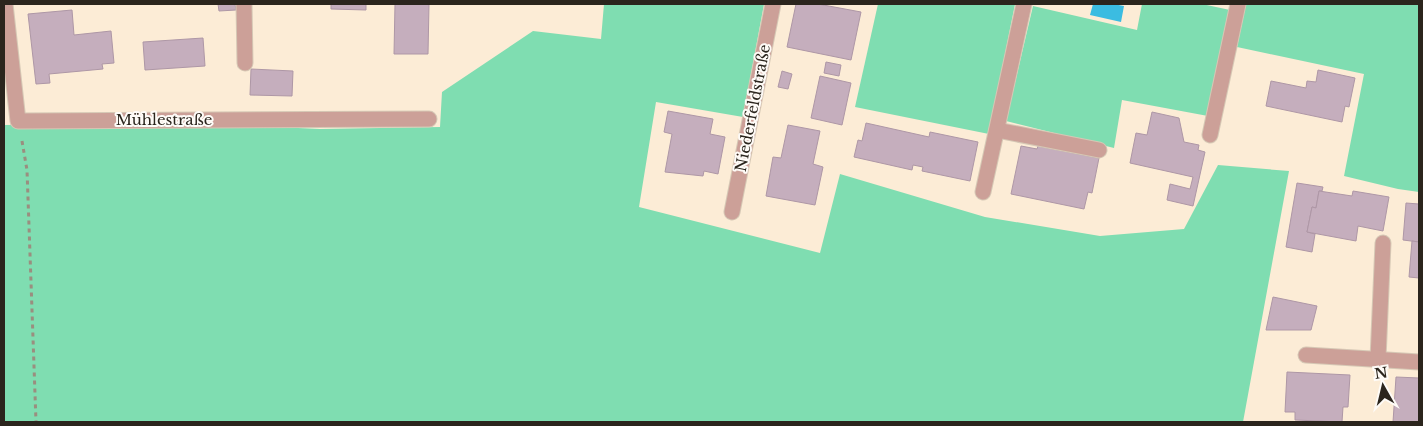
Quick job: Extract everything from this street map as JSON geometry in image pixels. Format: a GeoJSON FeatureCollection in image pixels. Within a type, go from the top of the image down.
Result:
{"type":"FeatureCollection","features":[{"type":"Feature","properties":{"kind":"street"},"geometry":{"type":"LineString","coordinates":[[5,4],[18,121]]}},
{"type":"Feature","properties":{"kind":"street"},"geometry":{"type":"LineString","coordinates":[[244,4],[246,63]]}},
{"type":"Feature","properties":{"kind":"street","name":"Niederfeldstraße"},"geometry":{"type":"LineString","coordinates":[[732,212],[773,4]]}},
{"type":"Feature","properties":{"kind":"street"},"geometry":{"type":"LineString","coordinates":[[983,192],[1024,4]]}},
{"type":"Feature","properties":{"kind":"street"},"geometry":{"type":"LineString","coordinates":[[1210,135],[1238,4]]}},
{"type":"Feature","properties":{"kind":"street","name":"Mühlestraße"},"geometry":{"type":"LineString","coordinates":[[18,121],[429,119]]}},
{"type":"Feature","properties":{"kind":"street"},"geometry":{"type":"LineString","coordinates":[[997,130],[1099,150]]}},
{"type":"Feature","properties":{"kind":"street"},"geometry":{"type":"LineString","coordinates":[[1378,360],[1384,243]]}},
{"type":"Feature","properties":{"kind":"street"},"geometry":{"type":"LineString","coordinates":[[1306,354],[1419,362]]}},
{"type":"Feature","properties":{"kind":"path"},"geometry":{"type":"LineString","coordinates":[[18,121],[27,170],[36,422]]}},
{"type":"Feature","properties":{"kind":"green space"},"geometry":{"type":"Polygon","coordinates":[[[604,4],[764,4],[743,117],[656,102],[639,207],[820,253],[840,174],[985,217],[1100,236],[1184,229],[1218,165],[1289,171],[1243,422],[4,422],[4,125],[210,124],[320,129],[440,127],[442,92],[533,31],[601,39],[604,4]]]}},
{"type":"Feature","properties":{"kind":"green space"},"geometry":{"type":"Polygon","coordinates":[[[878,4],[1015,4],[989,134],[855,107],[878,4]]]}},
{"type":"Feature","properties":{"kind":"green space"},"geometry":{"type":"Polygon","coordinates":[[[1142,4],[1202,4],[1230,10],[1208,116],[1122,100],[1114,148],[1006,121],[1033,6],[1137,30],[1142,4]]]}},
{"type":"Feature","properties":{"kind":"green space"},"geometry":{"type":"Polygon","coordinates":[[[1246,4],[1419,4],[1419,192],[1344,176],[1364,74],[1237,47],[1246,4]]]}},
{"type":"Feature","properties":{"kind":"water"},"geometry":{"type":"Polygon","coordinates":[[[1093,4],[1124,6],[1121,22],[1090,15],[1093,4]]]}},
{"type":"Feature","properties":{"kind":"building"},"geometry":{"type":"Polygon","coordinates":[[[218,4],[235,4],[236,10],[219,11],[218,4]]]}},
{"type":"Feature","properties":{"kind":"building"},"geometry":{"type":"Polygon","coordinates":[[[331,4],[366,4],[366,10],[331,9],[331,4]]]}},
{"type":"Feature","properties":{"kind":"building"},"geometry":{"type":"Polygon","coordinates":[[[395,4],[429,4],[428,54],[394,54],[395,4]]]}},
{"type":"Feature","properties":{"kind":"building"},"geometry":{"type":"Polygon","coordinates":[[[796,4],[818,4],[861,12],[851,60],[787,47],[796,4]]]}},
{"type":"Feature","properties":{"kind":"building"},"geometry":{"type":"Polygon","coordinates":[[[72,10],[74,35],[111,31],[114,63],[102,64],[103,69],[49,74],[50,83],[36,84],[28,14],[72,10]]]}},
{"type":"Feature","properties":{"kind":"building"},"geometry":{"type":"Polygon","coordinates":[[[203,38],[205,66],[145,70],[143,42],[203,38]]]}},
{"type":"Feature","properties":{"kind":"building"},"geometry":{"type":"Polygon","coordinates":[[[826,62],[841,65],[839,76],[824,73],[826,62]]]}},
{"type":"Feature","properties":{"kind":"building"},"geometry":{"type":"Polygon","coordinates":[[[251,69],[293,71],[292,96],[250,95],[251,69]]]}},
{"type":"Feature","properties":{"kind":"building"},"geometry":{"type":"Polygon","coordinates":[[[1318,70],[1355,78],[1349,107],[1345,106],[1342,122],[1266,106],[1271,81],[1306,88],[1307,81],[1316,82],[1318,70]]]}},
{"type":"Feature","properties":{"kind":"building"},"geometry":{"type":"Polygon","coordinates":[[[782,71],[792,74],[788,89],[778,87],[782,71]]]}},
{"type":"Feature","properties":{"kind":"building"},"geometry":{"type":"Polygon","coordinates":[[[820,76],[851,83],[842,125],[811,118],[820,76]]]}},
{"type":"Feature","properties":{"kind":"building"},"geometry":{"type":"Polygon","coordinates":[[[668,111],[713,119],[710,134],[725,137],[718,174],[704,171],[703,176],[665,172],[672,134],[664,132],[668,111]]]}},
{"type":"Feature","properties":{"kind":"building"},"geometry":{"type":"Polygon","coordinates":[[[1152,112],[1179,118],[1184,142],[1199,145],[1198,150],[1205,152],[1193,206],[1167,200],[1170,184],[1190,189],[1193,177],[1130,163],[1136,133],[1147,135],[1152,112]]]}},
{"type":"Feature","properties":{"kind":"building"},"geometry":{"type":"Polygon","coordinates":[[[866,123],[929,137],[930,132],[978,142],[970,181],[922,171],[923,167],[913,165],[912,170],[854,157],[858,140],[862,141],[866,123]]]}},
{"type":"Feature","properties":{"kind":"building"},"geometry":{"type":"Polygon","coordinates":[[[788,125],[820,131],[813,164],[823,167],[815,205],[766,196],[773,157],[781,158],[788,125]]]}},
{"type":"Feature","properties":{"kind":"building"},"geometry":{"type":"Polygon","coordinates":[[[1021,146],[1037,149],[1038,146],[1099,158],[1092,193],[1088,192],[1084,209],[1011,194],[1021,146]]]}},
{"type":"Feature","properties":{"kind":"building"},"geometry":{"type":"Polygon","coordinates":[[[1297,183],[1323,187],[1322,191],[1319,191],[1316,208],[1312,207],[1307,232],[1315,234],[1312,252],[1286,247],[1297,183]]]}},
{"type":"Feature","properties":{"kind":"building"},"geometry":{"type":"Polygon","coordinates":[[[1319,191],[1352,196],[1353,191],[1389,197],[1383,231],[1358,226],[1356,241],[1307,232],[1312,207],[1316,208],[1319,191]]]}},
{"type":"Feature","properties":{"kind":"building"},"geometry":{"type":"Polygon","coordinates":[[[1406,203],[1419,204],[1419,242],[1403,240],[1406,203]]]}},
{"type":"Feature","properties":{"kind":"building"},"geometry":{"type":"Polygon","coordinates":[[[1412,241],[1419,242],[1419,278],[1409,277],[1412,241]]]}},
{"type":"Feature","properties":{"kind":"building"},"geometry":{"type":"Polygon","coordinates":[[[1273,297],[1317,306],[1311,330],[1266,330],[1273,297]]]}},
{"type":"Feature","properties":{"kind":"building"},"geometry":{"type":"Polygon","coordinates":[[[1287,372],[1350,375],[1348,407],[1343,407],[1342,422],[1295,420],[1295,412],[1285,412],[1287,372]]]}},
{"type":"Feature","properties":{"kind":"building"},"geometry":{"type":"Polygon","coordinates":[[[1396,377],[1419,378],[1419,422],[1393,422],[1396,377]]]}}]}
